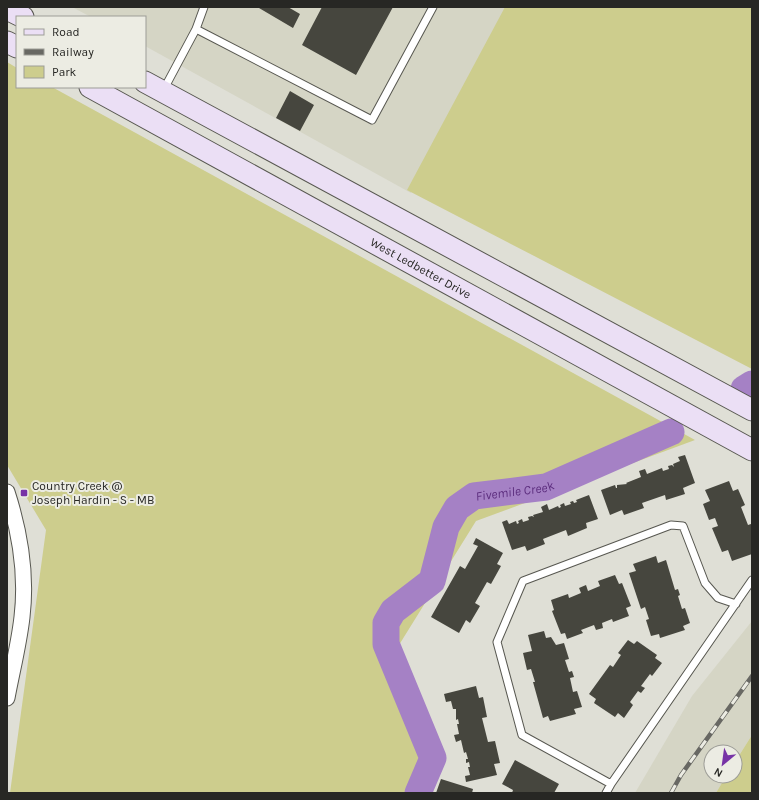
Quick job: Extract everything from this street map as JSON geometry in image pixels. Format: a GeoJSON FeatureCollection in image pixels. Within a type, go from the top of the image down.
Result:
{"type":"FeatureCollection","features":[{"type":"Feature","properties":{"kind":"main road"},"geometry":{"type":"LineString","coordinates":[[7,9],[21,16]]}},
{"type":"Feature","properties":{"kind":"main road"},"geometry":{"type":"LineString","coordinates":[[7,42],[16,46]]}},
{"type":"Feature","properties":{"kind":"main road"},"geometry":{"type":"LineString","coordinates":[[147,119],[154,86],[752,410]]}},
{"type":"Feature","properties":{"kind":"main road","name":"West Ledbetter Drive"},"geometry":{"type":"LineString","coordinates":[[92,88],[752,450]]}},
{"type":"Feature","properties":{"kind":"main road"},"geometry":{"type":"LineString","coordinates":[[307,206],[324,178]]}},
{"type":"Feature","properties":{"kind":"street"},"geometry":{"type":"LineString","coordinates":[[7,492],[15,516],[24,569],[22,616],[8,692]]}},
{"type":"Feature","properties":{"kind":"lane"},"geometry":{"type":"LineString","coordinates":[[154,86],[196,29],[204,7]]}},
{"type":"Feature","properties":{"kind":"lane"},"geometry":{"type":"LineString","coordinates":[[196,29],[372,120],[433,7]]}},
{"type":"Feature","properties":{"kind":"lane"},"geometry":{"type":"LineString","coordinates":[[611,784],[522,735],[497,642],[523,581],[671,525],[683,526],[704,583],[718,598],[736,604]]}},
{"type":"Feature","properties":{"kind":"lane"},"geometry":{"type":"LineString","coordinates":[[606,793],[752,580]]}},
{"type":"Feature","properties":{"kind":"shaded area"},"geometry":{"type":"Polygon","coordinates":[[[72,7],[509,7],[411,193],[146,47],[146,16],[89,16],[72,7]]]}},
{"type":"Feature","properties":{"kind":"shaded area"},"geometry":{"type":"Polygon","coordinates":[[[752,621],[752,735],[743,749],[743,744],[703,744],[703,784],[721,784],[716,793],[635,793],[692,696],[752,621]]]}},
{"type":"Feature","properties":{"kind":"green space"},"geometry":{"type":"Polygon","coordinates":[[[505,7],[752,7],[752,369],[407,190],[505,7]]]}},
{"type":"Feature","properties":{"kind":"green space"},"geometry":{"type":"Polygon","coordinates":[[[7,62],[16,67],[16,88],[54,88],[695,440],[476,521],[399,645],[440,759],[423,793],[10,793],[46,530],[7,465],[7,62]]]}},
{"type":"Feature","properties":{"kind":"green space"},"geometry":{"type":"Polygon","coordinates":[[[752,735],[752,793],[716,793],[721,784],[743,784],[743,749],[752,735]]]}},
{"type":"Feature","properties":{"kind":"building"},"geometry":{"type":"Polygon","coordinates":[[[259,7],[288,7],[300,14],[293,28],[259,7]]]}},
{"type":"Feature","properties":{"kind":"building"},"geometry":{"type":"Polygon","coordinates":[[[322,7],[393,7],[356,75],[302,45],[322,7]]]}},
{"type":"Feature","properties":{"kind":"building"},"geometry":{"type":"Polygon","coordinates":[[[290,91],[314,105],[300,131],[276,118],[290,91]]]}},
{"type":"Feature","properties":{"kind":"building"},"geometry":{"type":"Polygon","coordinates":[[[685,455],[695,483],[683,488],[685,494],[666,500],[665,495],[642,503],[644,508],[624,515],[622,510],[610,515],[601,490],[615,485],[617,488],[617,485],[627,484],[626,483],[641,477],[639,471],[645,469],[647,474],[662,468],[663,471],[669,469],[668,466],[672,465],[674,467],[673,464],[680,461],[678,457],[685,455]]]}},
{"type":"Feature","properties":{"kind":"building"},"geometry":{"type":"Polygon","coordinates":[[[729,481],[733,491],[738,489],[745,505],[741,507],[748,525],[751,524],[752,527],[752,554],[732,561],[728,550],[722,552],[712,528],[718,526],[715,518],[709,520],[703,504],[710,501],[705,490],[729,481]]]}},
{"type":"Feature","properties":{"kind":"building"},"geometry":{"type":"Polygon","coordinates":[[[589,495],[598,519],[586,523],[587,528],[568,536],[566,530],[543,539],[545,544],[527,551],[525,546],[512,550],[502,522],[507,520],[509,524],[516,521],[517,524],[519,523],[518,521],[522,519],[523,522],[529,520],[528,517],[534,517],[533,515],[543,512],[541,507],[547,504],[549,510],[558,506],[559,508],[561,507],[560,505],[564,503],[565,506],[571,504],[570,502],[577,502],[576,500],[589,495]]]}},
{"type":"Feature","properties":{"kind":"building"},"geometry":{"type":"Polygon","coordinates":[[[476,538],[503,553],[497,564],[501,566],[491,584],[487,582],[475,603],[480,606],[470,623],[466,620],[459,633],[431,617],[460,566],[465,569],[478,546],[473,544],[476,538]]]}},
{"type":"Feature","properties":{"kind":"building"},"geometry":{"type":"Polygon","coordinates":[[[656,556],[658,563],[666,560],[675,590],[678,589],[680,595],[678,596],[682,609],[685,608],[690,623],[683,626],[685,630],[660,638],[659,634],[651,636],[646,620],[649,619],[645,607],[641,609],[629,573],[636,571],[633,564],[656,556]]]}},
{"type":"Feature","properties":{"kind":"building"},"geometry":{"type":"Polygon","coordinates":[[[615,575],[619,584],[622,583],[631,606],[626,608],[629,616],[613,622],[612,619],[602,623],[603,628],[596,630],[594,625],[581,630],[583,633],[567,639],[565,633],[561,634],[552,611],[554,610],[551,600],[568,594],[569,598],[581,593],[579,588],[586,585],[588,591],[600,586],[598,581],[615,575]]]}},
{"type":"Feature","properties":{"kind":"building"},"geometry":{"type":"Polygon","coordinates":[[[544,631],[546,638],[551,637],[556,645],[564,643],[569,659],[565,660],[569,672],[572,671],[574,677],[570,678],[573,692],[577,691],[582,707],[574,709],[576,714],[550,721],[548,716],[543,718],[531,669],[527,670],[523,653],[532,651],[528,635],[544,631]]]}},
{"type":"Feature","properties":{"kind":"building"},"geometry":{"type":"Polygon","coordinates":[[[628,640],[634,644],[637,641],[657,655],[655,658],[662,663],[652,676],[650,674],[641,686],[645,688],[641,693],[638,691],[630,702],[633,705],[624,718],[618,713],[615,717],[594,703],[596,699],[589,694],[610,665],[613,667],[621,655],[618,653],[628,640]]]}},
{"type":"Feature","properties":{"kind":"building"},"geometry":{"type":"Polygon","coordinates":[[[476,686],[479,698],[483,697],[487,717],[482,718],[488,742],[495,741],[500,763],[494,764],[497,775],[466,782],[465,776],[470,775],[468,767],[470,767],[469,762],[466,763],[466,759],[468,759],[466,752],[464,753],[461,740],[456,742],[454,735],[459,734],[457,724],[459,724],[458,719],[456,720],[456,709],[453,709],[451,701],[446,702],[444,694],[476,686]]]}},
{"type":"Feature","properties":{"kind":"building"},"geometry":{"type":"Polygon","coordinates":[[[515,760],[559,784],[554,793],[512,793],[513,790],[502,784],[515,760]]]}},
{"type":"Feature","properties":{"kind":"building"},"geometry":{"type":"Polygon","coordinates":[[[441,779],[473,789],[472,793],[436,793],[441,779]]]}},
{"type":"Feature","properties":{"kind":"waterway","name":"Fivemile Creek"},"geometry":{"type":"LineString","coordinates":[[744,389],[752,384]]}},
{"type":"Feature","properties":{"kind":"waterway","name":"Fivemile Creek"},"geometry":{"type":"LineString","coordinates":[[418,793],[433,758],[386,644],[386,623],[393,611],[432,581],[446,527],[457,508],[474,496],[546,487],[671,432]]}},
{"type":"Feature","properties":{"kind":"railway"},"geometry":{"type":"LineString","coordinates":[[671,793],[681,775],[752,676]]}},
{"type":"Feature","properties":{"kind":"place","name":"Country Creek @ Joseph Hardin - S - MB"},"geometry":{"type":"Point","coordinates":[24,493]}}]}
